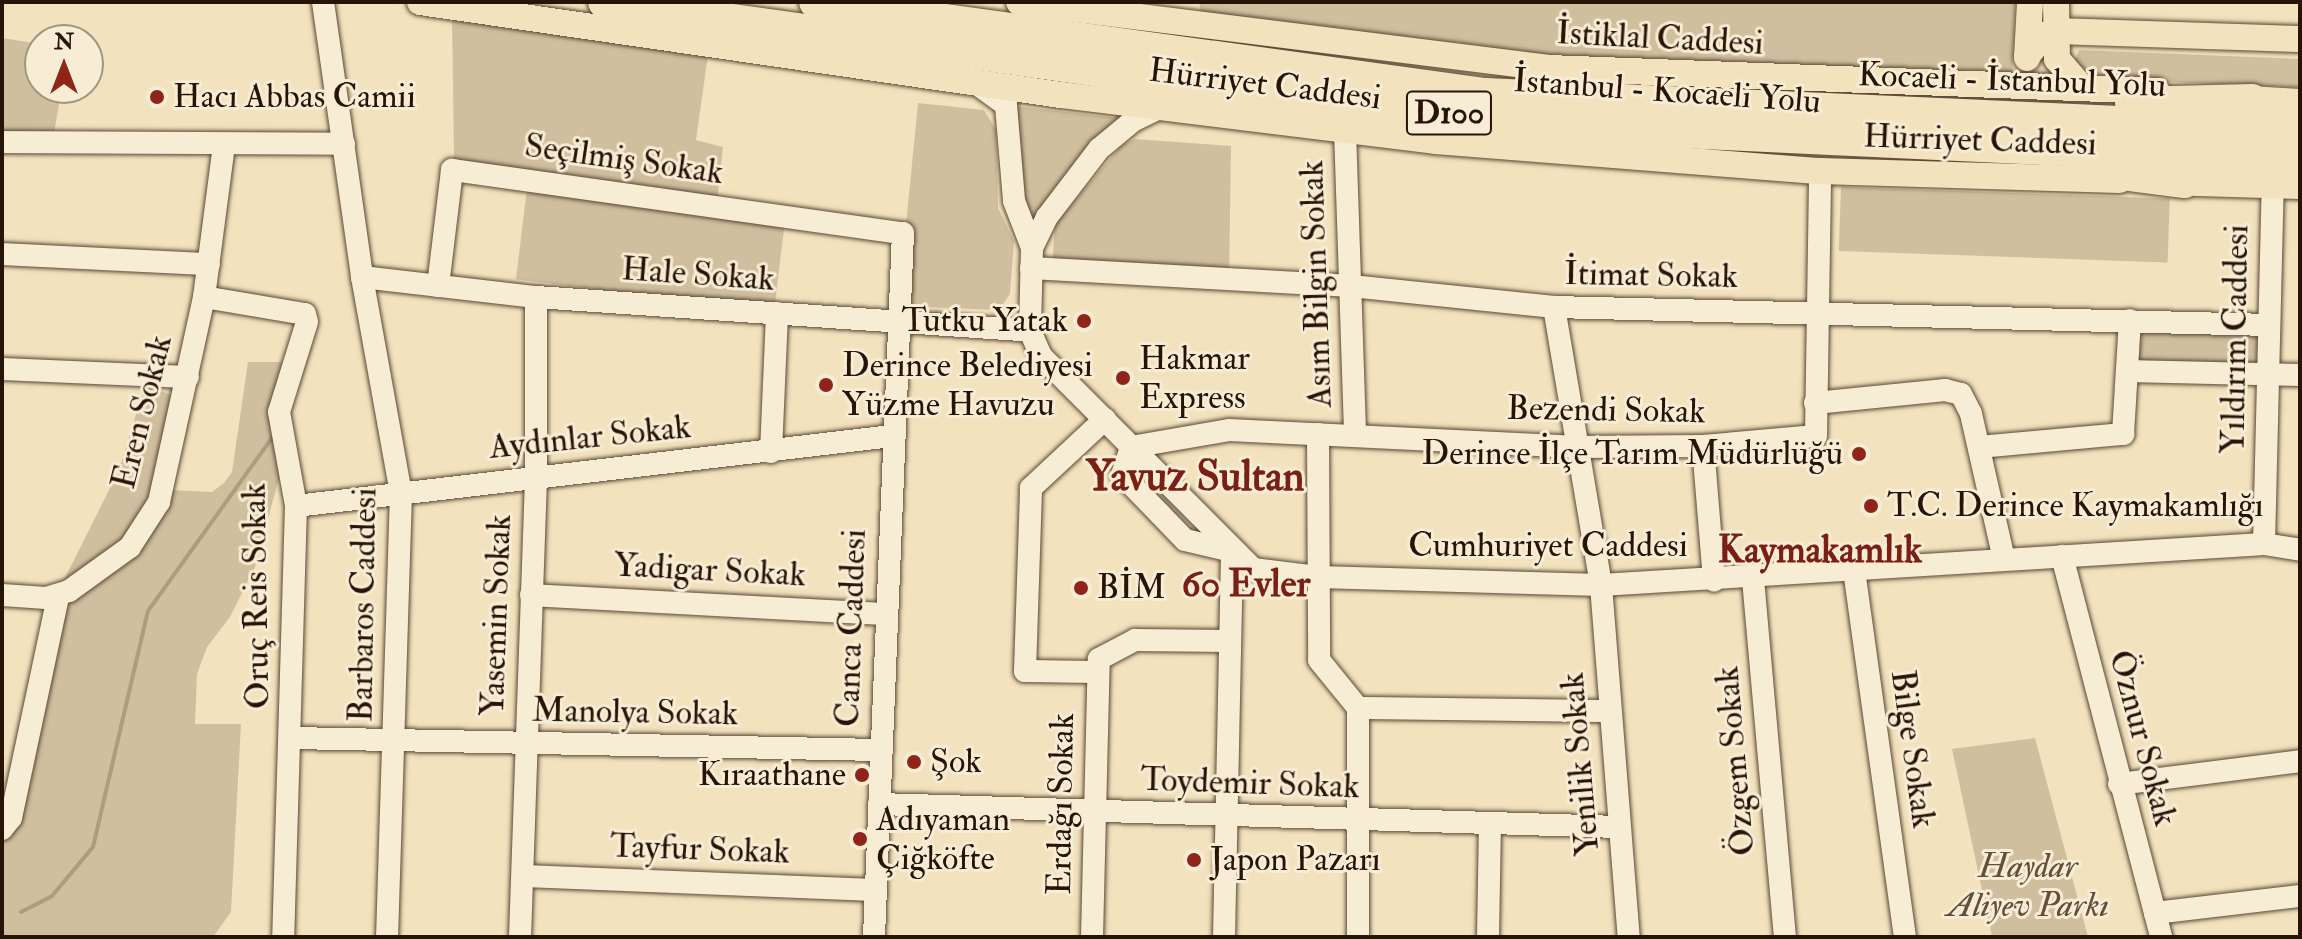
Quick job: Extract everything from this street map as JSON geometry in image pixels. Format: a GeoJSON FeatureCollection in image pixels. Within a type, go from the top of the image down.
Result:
{"type":"FeatureCollection","features":[{"type":"Feature","properties":{"kind":"highway","name":"İstanbul - Kocaeli Yolu"},"geometry":{"type":"LineString","coordinates":[[604,2],[1214,87],[1455,114],[1639,130],[2300,161]]}},
{"type":"Feature","properties":{"kind":"highway","name":"Kocaeli - İstanbul Yolu"},"geometry":{"type":"LineString","coordinates":[[815,2],[1434,88],[1599,102],[2300,130]]}},
{"type":"Feature","properties":{"kind":"highway"},"geometry":{"type":"LineString","coordinates":[[676,12],[772,50]]}},
{"type":"Feature","properties":{"kind":"highway"},"geometry":{"type":"LineString","coordinates":[[1890,112],[2252,100]]}},
{"type":"Feature","properties":{"kind":"highway"},"geometry":{"type":"LineString","coordinates":[[1949,146],[2184,182]]}},
{"type":"Feature","properties":{"kind":"main road","name":"Hürriyet Caddesi"},"geometry":{"type":"LineString","coordinates":[[420,2],[772,50],[976,84],[1549,152],[1820,171],[2300,186]]}},
{"type":"Feature","properties":{"kind":"main road","name":"İstiklal Caddesi"},"geometry":{"type":"LineString","coordinates":[[1019,2],[1171,12],[1549,68],[2020,88],[2081,87],[2300,102]]}},
{"type":"Feature","properties":{"kind":"main road"},"geometry":{"type":"LineString","coordinates":[[2033,2],[2054,37],[2065,73],[2081,87]]}},
{"type":"Feature","properties":{"kind":"main road"},"geometry":{"type":"LineString","coordinates":[[2020,88],[2033,2]]}},
{"type":"Feature","properties":{"kind":"main road"},"geometry":{"type":"LineString","coordinates":[[2020,88],[2041,75],[2054,37],[2056,2]]}},
{"type":"Feature","properties":{"kind":"main road"},"geometry":{"type":"LineString","coordinates":[[2027,56],[2043,36],[2300,39]]}},
{"type":"Feature","properties":{"kind":"street","name":"Barbaros Caddesi"},"geometry":{"type":"LineString","coordinates":[[323,2],[362,277],[401,493],[387,937]]}},
{"type":"Feature","properties":{"kind":"street"},"geometry":{"type":"LineString","coordinates":[[976,84],[1006,105],[1014,201],[1032,258],[1030,331]]}},
{"type":"Feature","properties":{"kind":"street"},"geometry":{"type":"LineString","coordinates":[[1032,258],[1052,208],[1099,149],[1134,120],[1159,108]]}},
{"type":"Feature","properties":{"kind":"street","name":"Asım Bilgin Sokak"},"geometry":{"type":"LineString","coordinates":[[1345,130],[1355,435]]}},
{"type":"Feature","properties":{"kind":"street"},"geometry":{"type":"LineString","coordinates":[[2,142],[344,144]]}},
{"type":"Feature","properties":{"kind":"street","name":"Eren Sokak"},"geometry":{"type":"LineString","coordinates":[[58,596],[130,547],[147,524],[162,490],[204,297],[224,145]]}},
{"type":"Feature","properties":{"kind":"street","name":"Seçilmiş Sokak"},"geometry":{"type":"LineString","coordinates":[[438,286],[452,170],[903,233]]}},
{"type":"Feature","properties":{"kind":"street","name":"Bezendi Sokak"},"geometry":{"type":"LineString","coordinates":[[1131,447],[1210,431],[1579,447],[1703,446],[1816,436],[1820,171]]}},
{"type":"Feature","properties":{"kind":"street","name":"Yıldırım Caddesi"},"geometry":{"type":"LineString","coordinates":[[2264,544],[2273,184]]}},
{"type":"Feature","properties":{"kind":"street","name":"Canca Caddesi"},"geometry":{"type":"LineString","coordinates":[[874,937],[892,436],[903,233]]}},
{"type":"Feature","properties":{"kind":"street"},"geometry":{"type":"LineString","coordinates":[[2,254],[209,264]]}},
{"type":"Feature","properties":{"kind":"street","name":"İtimat Sokak"},"geometry":{"type":"LineString","coordinates":[[1032,258],[1554,307],[2269,325]]}},
{"type":"Feature","properties":{"kind":"street","name":"Hale Sokak"},"geometry":{"type":"LineString","coordinates":[[362,277],[536,297],[1030,331]]}},
{"type":"Feature","properties":{"kind":"street","name":"Oruç Reis Sokak"},"geometry":{"type":"LineString","coordinates":[[204,297],[305,314],[307,332],[279,412],[296,506],[292,738],[283,937]]}},
{"type":"Feature","properties":{"kind":"street","name":"Yasemin Sokak"},"geometry":{"type":"LineString","coordinates":[[520,937],[536,475],[536,297]]}},
{"type":"Feature","properties":{"kind":"street","name":"Yenilik Sokak"},"geometry":{"type":"LineString","coordinates":[[1554,307],[1601,585],[1608,711],[1629,937]]}},
{"type":"Feature","properties":{"kind":"street"},"geometry":{"type":"LineString","coordinates":[[771,452],[777,313]]}},
{"type":"Feature","properties":{"kind":"street"},"geometry":{"type":"LineString","coordinates":[[1979,447],[2123,434],[2130,320]]}},
{"type":"Feature","properties":{"kind":"street","name":"Cumhuriyet Caddesi"},"geometry":{"type":"LineString","coordinates":[[1030,331],[1041,356],[1253,569],[1318,577],[1601,585],[1753,579],[2004,559],[2264,544],[2300,550]]}},
{"type":"Feature","properties":{"kind":"street"},"geometry":{"type":"LineString","coordinates":[[2,369],[188,377]]}},
{"type":"Feature","properties":{"kind":"street"},"geometry":{"type":"LineString","coordinates":[[2127,371],[2300,375]]}},
{"type":"Feature","properties":{"kind":"street"},"geometry":{"type":"LineString","coordinates":[[1815,403],[1954,392],[1968,404],[2004,559]]}},
{"type":"Feature","properties":{"kind":"street","name":"Erdağı Sokak"},"geometry":{"type":"LineString","coordinates":[[1098,672],[1025,671],[1031,488],[1105,419]]}},
{"type":"Feature","properties":{"kind":"street","name":"Asım Bilgin Sokak"},"geometry":{"type":"LineString","coordinates":[[1318,434],[1319,660],[1358,708]]}},
{"type":"Feature","properties":{"kind":"street","name":"Aydınlar Sokak"},"geometry":{"type":"LineString","coordinates":[[296,506],[536,475],[771,452],[892,436]]}},
{"type":"Feature","properties":{"kind":"street"},"geometry":{"type":"LineString","coordinates":[[1703,446],[1714,581]]}},
{"type":"Feature","properties":{"kind":"street"},"geometry":{"type":"LineString","coordinates":[[1224,937],[1232,551]]}},
{"type":"Feature","properties":{"kind":"street","name":"Öznur Sokak"},"geometry":{"type":"LineString","coordinates":[[2062,556],[2161,937]]}},
{"type":"Feature","properties":{"kind":"street","name":"Bilge Sokak"},"geometry":{"type":"LineString","coordinates":[[1854,570],[1905,937]]}},
{"type":"Feature","properties":{"kind":"street","name":"Özgem Sokak"},"geometry":{"type":"LineString","coordinates":[[1753,579],[1785,937]]}},
{"type":"Feature","properties":{"kind":"street"},"geometry":{"type":"LineString","coordinates":[[2,595],[58,596],[11,818],[2,829]]}},
{"type":"Feature","properties":{"kind":"street","name":"Yadigar Sokak"},"geometry":{"type":"LineString","coordinates":[[531,595],[886,614]]}},
{"type":"Feature","properties":{"kind":"street","name":"Erdağı Sokak"},"geometry":{"type":"LineString","coordinates":[[1092,937],[1098,672],[1103,653],[1135,640],[1229,641]]}},
{"type":"Feature","properties":{"kind":"street"},"geometry":{"type":"LineString","coordinates":[[1358,937],[1358,708],[1608,711]]}},
{"type":"Feature","properties":{"kind":"street","name":"Manolya Sokak"},"geometry":{"type":"LineString","coordinates":[[292,738],[394,743],[881,750]]}},
{"type":"Feature","properties":{"kind":"street"},"geometry":{"type":"LineString","coordinates":[[2119,784],[2300,761]]}},
{"type":"Feature","properties":{"kind":"street","name":"Toydemir Sokak"},"geometry":{"type":"LineString","coordinates":[[879,804],[1619,827]]}},
{"type":"Feature","properties":{"kind":"street"},"geometry":{"type":"LineString","coordinates":[[1488,937],[1490,824]]}},
{"type":"Feature","properties":{"kind":"street","name":"Tayfur Sokak"},"geometry":{"type":"LineString","coordinates":[[523,876],[876,890]]}},
{"type":"Feature","properties":{"kind":"street"},"geometry":{"type":"LineString","coordinates":[[2155,913],[2300,896]]}},
{"type":"Feature","properties":{"kind":"green space"},"geometry":{"type":"Polygon","coordinates":[[[1199,2],[2015,2],[2012,77],[1529,55],[1201,14],[1199,2]]]}},
{"type":"Feature","properties":{"kind":"green space"},"geometry":{"type":"Polygon","coordinates":[[[452,14],[708,55],[696,140],[723,147],[717,202],[454,160],[452,14]]]}},
{"type":"Feature","properties":{"kind":"green space"},"geometry":{"type":"Polygon","coordinates":[[[2,38],[24,41],[24,104],[59,104],[53,138],[2,131],[2,38]]]}},
{"type":"Feature","properties":{"kind":"green space"},"geometry":{"type":"Polygon","coordinates":[[[2079,50],[2300,59],[2300,87],[2091,79],[2073,65],[2079,50]]]}},
{"type":"Feature","properties":{"kind":"green space"},"geometry":{"type":"Polygon","coordinates":[[[918,103],[984,110],[996,130],[998,208],[1014,241],[1010,294],[999,310],[898,306],[918,103]]]}},
{"type":"Feature","properties":{"kind":"green space"},"geometry":{"type":"Polygon","coordinates":[[[1006,105],[1134,120],[1032,248],[1006,105]]]}},
{"type":"Feature","properties":{"kind":"green space"},"geometry":{"type":"Polygon","coordinates":[[[1135,139],[1231,146],[1229,279],[1052,269],[1055,224],[1121,146],[1135,139]]]}},
{"type":"Feature","properties":{"kind":"green space"},"geometry":{"type":"Polygon","coordinates":[[[1841,187],[2170,198],[2168,262],[1839,251],[1841,187]]]}},
{"type":"Feature","properties":{"kind":"green space"},"geometry":{"type":"Polygon","coordinates":[[[527,189],[785,221],[774,311],[516,279],[527,189]]]}},
{"type":"Feature","properties":{"kind":"green space"},"geometry":{"type":"Polygon","coordinates":[[[2138,330],[2258,334],[2257,367],[2137,363],[2138,330]]]}},
{"type":"Feature","properties":{"kind":"green space"},"geometry":{"type":"Polygon","coordinates":[[[248,362],[288,362],[273,434],[279,478],[255,567],[230,617],[207,647],[197,674],[195,724],[241,724],[231,912],[213,937],[2,937],[2,842],[63,613],[73,599],[149,538],[170,490],[212,492],[224,483],[232,472],[248,362]]]}},
{"type":"Feature","properties":{"kind":"green space"},"geometry":{"type":"Polygon","coordinates":[[[145,385],[174,396],[160,473],[135,523],[118,545],[60,588],[119,470],[145,385]]]}},
{"type":"Feature","properties":{"kind":"green space","name":"Haydar Aliyev Parkı"},"geometry":{"type":"Polygon","coordinates":[[[2035,738],[2088,937],[1992,937],[1952,749],[2035,738]]]}},
{"type":"Feature","properties":{"kind":"waterway"},"geometry":{"type":"LineString","coordinates":[[21,912],[52,896],[93,847],[148,611],[272,438]]}},
{"type":"Feature","properties":{"kind":"place","name":"Hacı Abbas Camii"},"geometry":{"type":"Point","coordinates":[157,97]}},
{"type":"Feature","properties":{"kind":"place","name":"Tutku Yatak"},"geometry":{"type":"Point","coordinates":[1084,321]}},
{"type":"Feature","properties":{"kind":"place","name":"Hakmar Express"},"geometry":{"type":"Point","coordinates":[1123,378]}},
{"type":"Feature","properties":{"kind":"place","name":"Derince Belediyesi Yüzme Havuzu"},"geometry":{"type":"Point","coordinates":[826,385]}},
{"type":"Feature","properties":{"kind":"place","name":"Derince İlçe Tarım Müdürlüğü"},"geometry":{"type":"Point","coordinates":[1859,454]}},
{"type":"Feature","properties":{"kind":"place","name":"T.C. Derince Kaymakamlığı"},"geometry":{"type":"Point","coordinates":[1871,506]}},
{"type":"Feature","properties":{"kind":"place","name":"BİM"},"geometry":{"type":"Point","coordinates":[1081,588]}},
{"type":"Feature","properties":{"kind":"place","name":"Şok"},"geometry":{"type":"Point","coordinates":[914,762]}},
{"type":"Feature","properties":{"kind":"place","name":"Kıraathane"},"geometry":{"type":"Point","coordinates":[862,775]}},
{"type":"Feature","properties":{"kind":"place","name":"Adıyaman Çiğköfte"},"geometry":{"type":"Point","coordinates":[860,839]}},
{"type":"Feature","properties":{"kind":"place","name":"Japon Pazarı"},"geometry":{"type":"Point","coordinates":[1194,860]}},
{"type":"Feature","properties":{"kind":"district","name":"Yavuz Sultan"},"geometry":{"type":"Point","coordinates":[1195,477]}},
{"type":"Feature","properties":{"kind":"district","name":"Kaymakamlık"},"geometry":{"type":"Point","coordinates":[1820,551]}},
{"type":"Feature","properties":{"kind":"district","name":"60 Evler"},"geometry":{"type":"Point","coordinates":[1246,585]}}]}
